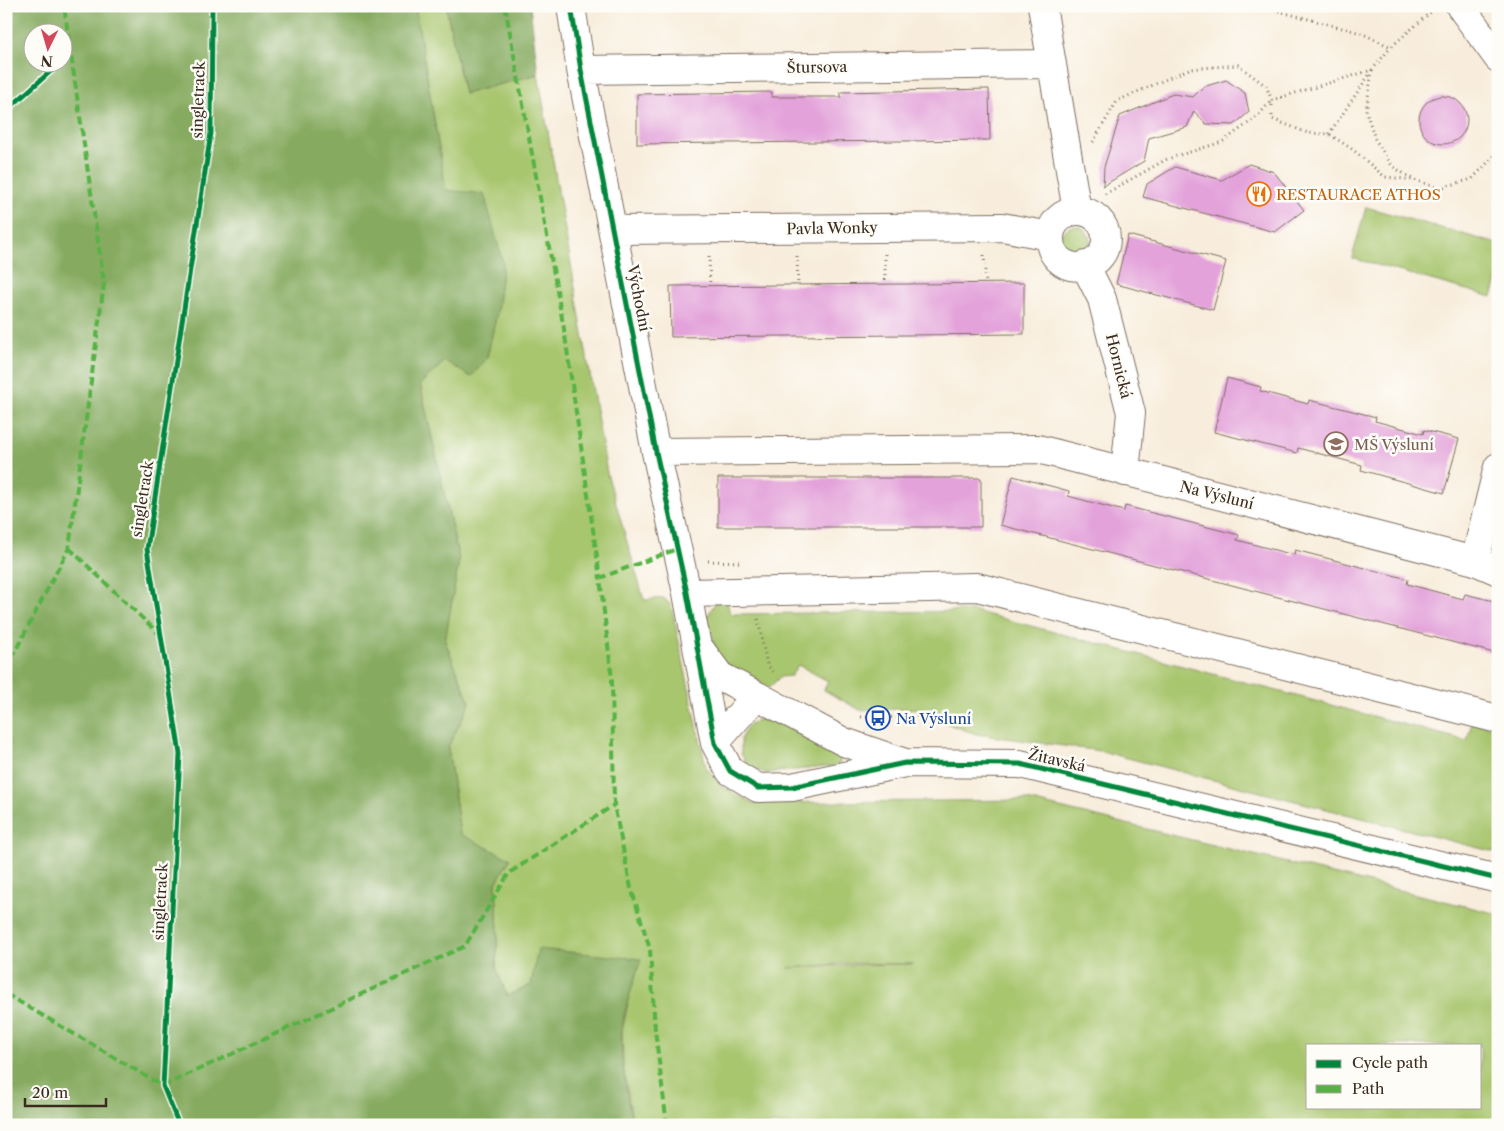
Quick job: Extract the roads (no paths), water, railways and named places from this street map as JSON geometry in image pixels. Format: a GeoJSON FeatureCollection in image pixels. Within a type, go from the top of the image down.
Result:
{"type":"FeatureCollection","features":[{"type":"Feature","properties":{"kind":"street","name":"Východní"},"geometry":{"type":"LineString","coordinates":[[571,6],[656,452],[687,593]]}},
{"type":"Feature","properties":{"kind":"street"},"geometry":{"type":"LineString","coordinates":[[1042,6],[1077,211]]}},
{"type":"Feature","properties":{"kind":"street"},"geometry":{"type":"LineString","coordinates":[[1458,7],[1498,58]]}},
{"type":"Feature","properties":{"kind":"street","name":"Štursova"},"geometry":{"type":"LineString","coordinates":[[582,70],[1052,64]]}},
{"type":"Feature","properties":{"kind":"street"},"geometry":{"type":"LineString","coordinates":[[1077,211],[1087,212],[1102,224],[1106,242],[1099,257],[1085,265],[1074,266],[1061,260],[1053,252],[1050,236],[1052,228],[1059,218],[1066,213],[1077,211]]}},
{"type":"Feature","properties":{"kind":"street","name":"Pavla Wonky"},"geometry":{"type":"LineString","coordinates":[[613,230],[1002,226],[1050,236]]}},
{"type":"Feature","properties":{"kind":"street","name":"Hornická"},"geometry":{"type":"LineString","coordinates":[[1085,265],[1102,299],[1131,413],[1125,472]]}},
{"type":"Feature","properties":{"kind":"street","name":"Na Výsluní"},"geometry":{"type":"LineString","coordinates":[[656,452],[1038,449],[1486,566]]}},
{"type":"Feature","properties":{"kind":"street"},"geometry":{"type":"LineString","coordinates":[[1486,566],[1498,467]]}},
{"type":"Feature","properties":{"kind":"street"},"geometry":{"type":"LineString","coordinates":[[687,593],[977,587],[1498,719]]}},
{"type":"Feature","properties":{"kind":"street","name":"Žitavská"},"geometry":{"type":"LineString","coordinates":[[687,593],[715,743],[730,771],[758,788],[792,788],[905,763],[1020,764],[1498,879]]}},
{"type":"Feature","properties":{"kind":"street","name":"Žitavská"},"geometry":{"type":"LineString","coordinates":[[697,646],[720,676],[844,742],[905,763]]}},
{"type":"Feature","properties":{"kind":"street"},"geometry":{"type":"LineString","coordinates":[[715,743],[756,696]]}},
{"type":"Feature","properties":{"kind":"place","name":"RESTAURACE ATHOS"},"geometry":{"type":"Point","coordinates":[1259,194]}},
{"type":"Feature","properties":{"kind":"place","name":"MŠ Výsluní"},"geometry":{"type":"Point","coordinates":[1336,444]}},
{"type":"Feature","properties":{"kind":"place","name":"Na Výsluní"},"geometry":{"type":"Point","coordinates":[878,718]}}]}
